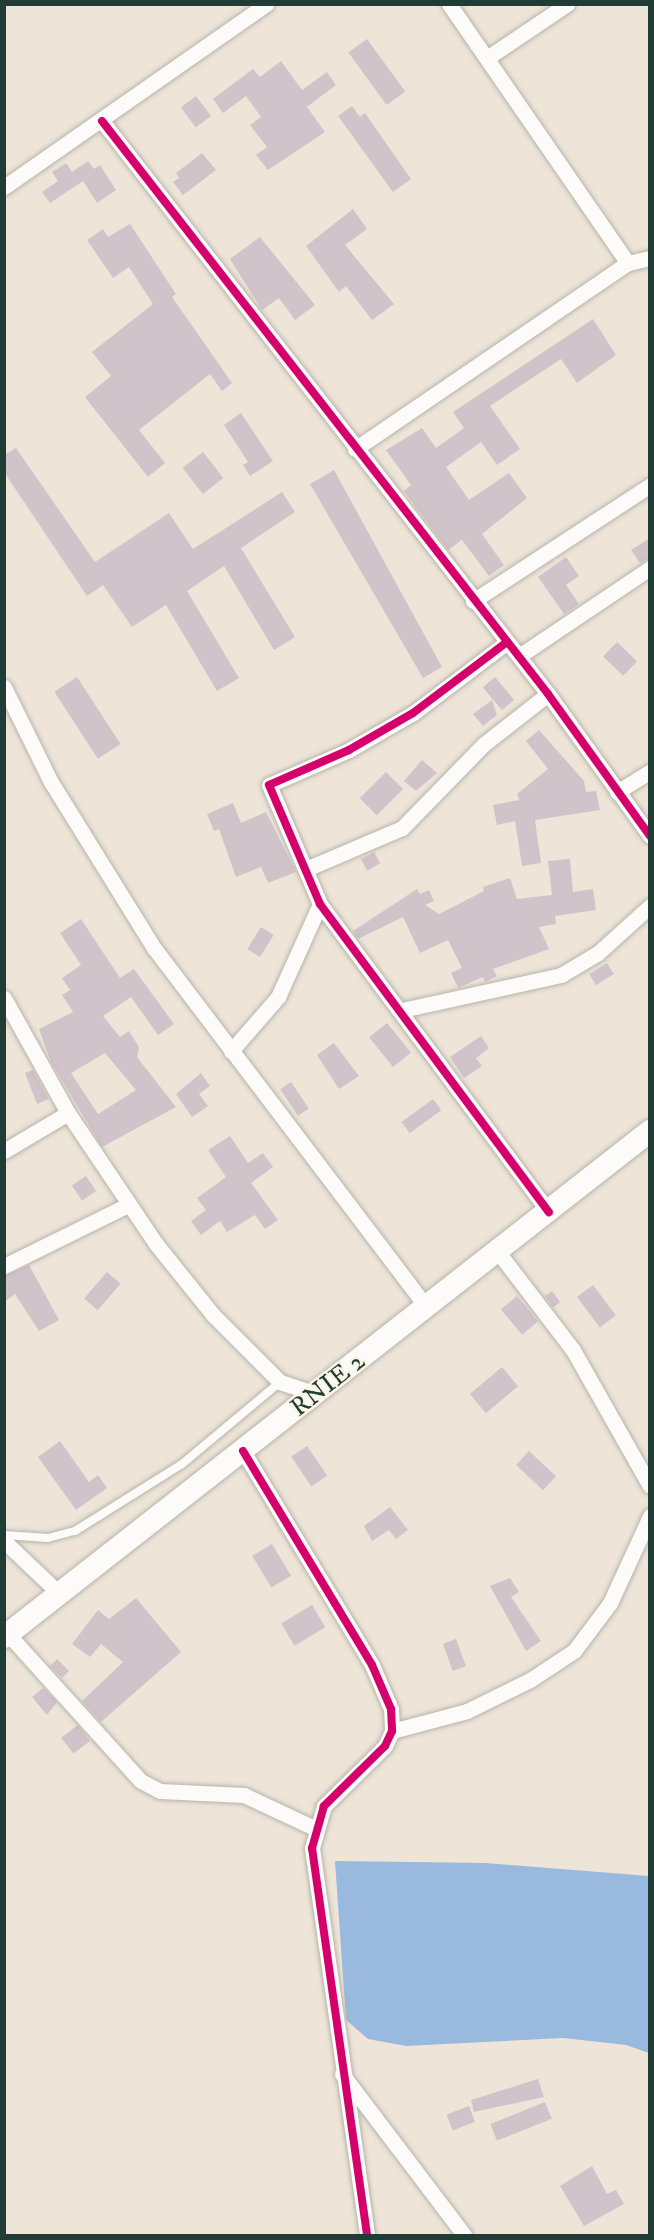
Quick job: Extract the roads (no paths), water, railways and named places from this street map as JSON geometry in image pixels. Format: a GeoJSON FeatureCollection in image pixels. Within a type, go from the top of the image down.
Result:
{"type":"FeatureCollection","features":[{"type":"Feature","properties":{"kind":"main road","name":"RNIE 2"},"geometry":{"type":"LineString","coordinates":[[6,1636],[650,1131]]}},
{"type":"Feature","properties":{"kind":"street"},"geometry":{"type":"LineString","coordinates":[[4,187],[102,121],[266,4]]}},
{"type":"Feature","properties":{"kind":"street"},"geometry":{"type":"LineString","coordinates":[[449,4],[628,263]]}},
{"type":"Feature","properties":{"kind":"street"},"geometry":{"type":"LineString","coordinates":[[487,58],[567,4]]}},
{"type":"Feature","properties":{"kind":"street"},"geometry":{"type":"LineString","coordinates":[[102,121],[473,601],[519,656],[650,836]]}},
{"type":"Feature","properties":{"kind":"street"},"geometry":{"type":"LineString","coordinates":[[355,449],[628,263],[650,258]]}},
{"type":"Feature","properties":{"kind":"street"},"geometry":{"type":"LineString","coordinates":[[473,601],[648,490]]}},
{"type":"Feature","properties":{"kind":"street"},"geometry":{"type":"LineString","coordinates":[[519,656],[650,568]]}},
{"type":"Feature","properties":{"kind":"street"},"geometry":{"type":"LineString","coordinates":[[507,642],[413,713],[349,750],[269,785],[320,904],[402,1010],[549,1212]]}},
{"type":"Feature","properties":{"kind":"street"},"geometry":{"type":"LineString","coordinates":[[4,687],[86,841],[154,948],[426,1306]]}},
{"type":"Feature","properties":{"kind":"street"},"geometry":{"type":"LineString","coordinates":[[306,869],[402,828],[484,744],[548,694]]}},
{"type":"Feature","properties":{"kind":"street"},"geometry":{"type":"LineString","coordinates":[[617,792],[650,771]]}},
{"type":"Feature","properties":{"kind":"street"},"geometry":{"type":"LineString","coordinates":[[231,1051],[278,997],[320,904]]}},
{"type":"Feature","properties":{"kind":"street"},"geometry":{"type":"LineString","coordinates":[[402,1010],[561,975],[598,953],[650,906]]}},
{"type":"Feature","properties":{"kind":"street"},"geometry":{"type":"LineString","coordinates":[[4,998],[68,1113],[128,1205],[213,1315],[279,1382],[317,1394]]}},
{"type":"Feature","properties":{"kind":"street"},"geometry":{"type":"LineString","coordinates":[[4,1151],[68,1113]]}},
{"type":"Feature","properties":{"kind":"street"},"geometry":{"type":"LineString","coordinates":[[4,1266],[128,1205]]}},
{"type":"Feature","properties":{"kind":"street"},"geometry":{"type":"LineString","coordinates":[[498,1252],[573,1350],[650,1486]]}},
{"type":"Feature","properties":{"kind":"street"},"geometry":{"type":"LineString","coordinates":[[243,1451],[382,1684],[392,1731],[375,1760],[324,1806],[314,1828],[341,2071],[367,2235]]}},
{"type":"Feature","properties":{"kind":"street"},"geometry":{"type":"LineString","coordinates":[[392,1731],[467,1710],[530,1680],[574,1651],[610,1604],[650,1516]]}},
{"type":"Feature","properties":{"kind":"street"},"geometry":{"type":"LineString","coordinates":[[4,1541],[61,1595]]}},
{"type":"Feature","properties":{"kind":"street"},"geometry":{"type":"LineString","coordinates":[[6,1636],[141,1781],[160,1791],[244,1795],[314,1828]]}},
{"type":"Feature","properties":{"kind":"street"},"geometry":{"type":"LineString","coordinates":[[341,2071],[465,2235]]}},
{"type":"Feature","properties":{"kind":"lane"},"geometry":{"type":"LineString","coordinates":[[4,1535],[48,1538],[75,1531],[182,1464],[279,1382]]}},
{"type":"Feature","properties":{"kind":"water"},"geometry":{"type":"Polygon","coordinates":[[[335,1861],[486,1863],[649,1876],[649,2053],[626,2045],[563,2038],[406,2046],[368,2039],[346,2020],[335,1861]]]}}]}
